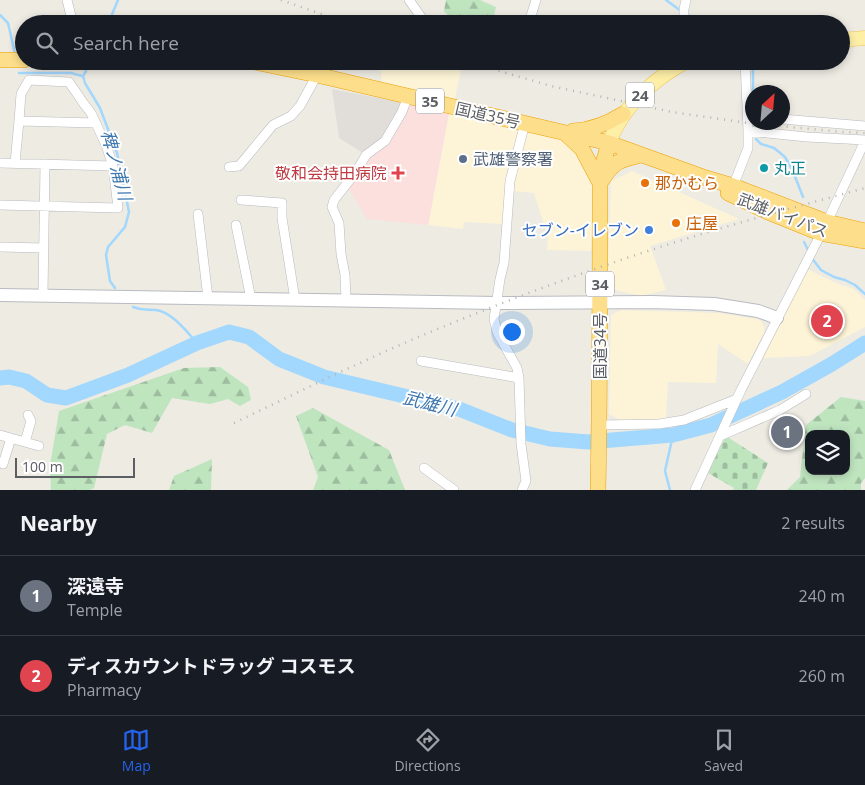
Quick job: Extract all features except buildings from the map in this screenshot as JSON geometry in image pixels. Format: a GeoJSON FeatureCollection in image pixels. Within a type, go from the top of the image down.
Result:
{"type":"FeatureCollection","features":[{"type":"Feature","properties":{"kind":"highway"},"geometry":{"type":"LineString","coordinates":[[0,60],[15,60]]}},
{"type":"Feature","properties":{"kind":"highway","name":"国道35号"},"geometry":{"type":"LineString","coordinates":[[309,70],[317,75],[609,143]]}},
{"type":"Feature","properties":{"kind":"highway"},"geometry":{"type":"LineString","coordinates":[[564,132],[586,130],[606,124],[623,114]]}},
{"type":"Feature","properties":{"kind":"highway"},"geometry":{"type":"LineString","coordinates":[[564,132],[582,149],[600,183],[615,163],[625,158],[641,155]]}},
{"type":"Feature","properties":{"kind":"highway","name":"武雄バイパス"},"geometry":{"type":"LineString","coordinates":[[609,143],[706,178],[824,227],[865,241]]}},
{"type":"Feature","properties":{"kind":"highway","name":"国道34号"},"geometry":{"type":"LineString","coordinates":[[598,490],[600,425],[600,183],[602,167],[609,143]]}},
{"type":"Feature","properties":{"kind":"highway","name":"武雄バイパス"},"geometry":{"type":"LineString","coordinates":[[824,227],[865,231]]}},
{"type":"Feature","properties":{"kind":"main road"},"geometry":{"type":"LineString","coordinates":[[850,39],[865,38]]}},
{"type":"Feature","properties":{"kind":"main road","name":"24"},"geometry":{"type":"LineString","coordinates":[[609,143],[623,114],[648,88],[673,70]]}},
{"type":"Feature","properties":{"kind":"street"},"geometry":{"type":"LineString","coordinates":[[67,0],[70,15]]}},
{"type":"Feature","properties":{"kind":"street"},"geometry":{"type":"LineString","coordinates":[[409,0],[420,15]]}},
{"type":"Feature","properties":{"kind":"street"},"geometry":{"type":"LineString","coordinates":[[531,15],[536,0]]}},
{"type":"Feature","properties":{"kind":"street"},"geometry":{"type":"LineString","coordinates":[[746,70],[747,85]]}},
{"type":"Feature","properties":{"kind":"street"},"geometry":{"type":"LineString","coordinates":[[229,167],[239,166],[274,125],[291,116],[300,106],[317,75]]}},
{"type":"Feature","properties":{"kind":"street"},"geometry":{"type":"LineString","coordinates":[[0,205],[118,208],[113,166],[96,122],[69,82],[29,80],[21,94],[15,163]]}},
{"type":"Feature","properties":{"kind":"street"},"geometry":{"type":"LineString","coordinates":[[346,300],[339,223],[332,207],[334,200],[356,172],[366,155],[385,141],[402,112],[408,96]]}},
{"type":"Feature","properties":{"kind":"street"},"geometry":{"type":"LineString","coordinates":[[790,120],[865,126]]}},
{"type":"Feature","properties":{"kind":"street"},"geometry":{"type":"LineString","coordinates":[[19,121],[96,122]]}},
{"type":"Feature","properties":{"kind":"street"},"geometry":{"type":"LineString","coordinates":[[522,490],[526,481],[521,444],[519,378],[517,368],[497,332],[494,319],[504,263],[510,181],[525,123]]}},
{"type":"Feature","properties":{"kind":"street"},"geometry":{"type":"LineString","coordinates":[[695,490],[737,399],[865,141],[748,131],[748,148],[732,190]]}},
{"type":"Feature","properties":{"kind":"street"},"geometry":{"type":"LineString","coordinates":[[0,163],[113,166]]}},
{"type":"Feature","properties":{"kind":"street"},"geometry":{"type":"LineString","coordinates":[[43,295],[45,164]]}},
{"type":"Feature","properties":{"kind":"street"},"geometry":{"type":"LineString","coordinates":[[241,200],[282,203],[282,218],[295,300]]}},
{"type":"Feature","properties":{"kind":"street"},"geometry":{"type":"LineString","coordinates":[[198,214],[208,298]]}},
{"type":"Feature","properties":{"kind":"street"},"geometry":{"type":"LineString","coordinates":[[236,226],[251,299]]}},
{"type":"Feature","properties":{"kind":"street"},"geometry":{"type":"LineString","coordinates":[[0,247],[44,248]]}},
{"type":"Feature","properties":{"kind":"street"},"geometry":{"type":"LineString","coordinates":[[0,295],[497,303],[714,304],[758,311],[777,318]]}},
{"type":"Feature","properties":{"kind":"street"},"geometry":{"type":"LineString","coordinates":[[421,361],[519,378]]}},
{"type":"Feature","properties":{"kind":"street"},"geometry":{"type":"LineString","coordinates":[[721,433],[780,410],[806,394]]}},
{"type":"Feature","properties":{"kind":"street"},"geometry":{"type":"LineString","coordinates":[[600,425],[659,424],[684,420],[737,399]]}},
{"type":"Feature","properties":{"kind":"street"},"geometry":{"type":"LineString","coordinates":[[25,442],[31,421],[28,415]]}},
{"type":"Feature","properties":{"kind":"street"},"geometry":{"type":"LineString","coordinates":[[0,435],[40,446]]}},
{"type":"Feature","properties":{"kind":"street"},"geometry":{"type":"LineString","coordinates":[[3,464],[11,438]]}},
{"type":"Feature","properties":{"kind":"street"},"geometry":{"type":"LineString","coordinates":[[424,468],[454,490]]}},
{"type":"Feature","properties":{"kind":"shaded area"},"geometry":{"type":"Polygon","coordinates":[[[381,70],[461,70],[454,102],[382,83],[381,70]]]}},
{"type":"Feature","properties":{"kind":"shaded area"},"geometry":{"type":"Polygon","coordinates":[[[332,89],[404,103],[381,140],[363,153],[339,138],[332,89]]]}},
{"type":"Feature","properties":{"kind":"shaded area","name":"敬和会持田病院"},"geometry":{"type":"Polygon","coordinates":[[[408,104],[449,113],[428,225],[367,219],[349,189],[369,157],[408,104]]]}},
{"type":"Feature","properties":{"kind":"shaded area"},"geometry":{"type":"Polygon","coordinates":[[[449,113],[519,130],[503,224],[464,222],[463,229],[428,225],[449,113]]]}},
{"type":"Feature","properties":{"kind":"shaded area"},"geometry":{"type":"Polygon","coordinates":[[[525,131],[565,140],[589,166],[594,192],[591,251],[547,250],[548,237],[534,193],[513,191],[513,182],[525,131]]]}},
{"type":"Feature","properties":{"kind":"shaded area"},"geometry":{"type":"Polygon","coordinates":[[[632,171],[739,219],[650,246],[666,290],[641,296],[607,288],[611,181],[632,171]]]}},
{"type":"Feature","properties":{"kind":"shaded area"},"geometry":{"type":"Polygon","coordinates":[[[807,269],[836,283],[854,289],[865,300],[865,327],[810,356],[762,358],[807,269]]]}},
{"type":"Feature","properties":{"kind":"shaded area"},"geometry":{"type":"Polygon","coordinates":[[[621,310],[719,313],[761,321],[764,332],[748,364],[718,344],[716,383],[668,382],[666,419],[648,422],[620,420],[609,414],[611,315],[621,310]]]}},
{"type":"Feature","properties":{"kind":"green space"},"geometry":{"type":"Polygon","coordinates":[[[446,0],[480,0],[496,7],[494,15],[448,15],[444,11],[446,0]]]}},
{"type":"Feature","properties":{"kind":"green space"},"geometry":{"type":"Polygon","coordinates":[[[220,367],[248,387],[251,400],[240,406],[228,399],[210,404],[172,398],[152,433],[125,425],[107,434],[94,488],[90,490],[51,490],[50,466],[59,411],[184,368],[220,367]]]}},
{"type":"Feature","properties":{"kind":"green space"},"geometry":{"type":"Polygon","coordinates":[[[841,397],[865,401],[865,478],[861,483],[861,490],[787,490],[800,477],[805,434],[805,475],[850,475],[850,430],[805,430],[806,425],[841,397]]]}},
{"type":"Feature","properties":{"kind":"green space"},"geometry":{"type":"Polygon","coordinates":[[[313,408],[389,450],[405,490],[313,490],[318,477],[296,416],[313,408]]]}},
{"type":"Feature","properties":{"kind":"green space"},"geometry":{"type":"Polygon","coordinates":[[[726,436],[768,463],[756,490],[733,490],[734,488],[708,473],[726,436]]]}},
{"type":"Feature","properties":{"kind":"green space"},"geometry":{"type":"Polygon","coordinates":[[[212,459],[211,490],[169,490],[174,476],[212,459]]]}},
{"type":"Feature","properties":{"kind":"waterway","name":"稗ノ浦川"},"geometry":{"type":"LineString","coordinates":[[112,15],[118,0]]}},
{"type":"Feature","properties":{"kind":"waterway"},"geometry":{"type":"LineString","coordinates":[[666,0],[681,11]]}},
{"type":"Feature","properties":{"kind":"waterway"},"geometry":{"type":"LineString","coordinates":[[0,15],[8,23],[15,54]]}},
{"type":"Feature","properties":{"kind":"waterway"},"geometry":{"type":"LineString","coordinates":[[753,70],[753,85]]}},
{"type":"Feature","properties":{"kind":"waterway","name":"稗ノ浦川"},"geometry":{"type":"LineString","coordinates":[[86,71],[83,76],[85,83],[100,108],[117,153],[129,212],[125,227],[108,247],[106,255],[110,281],[115,288]]}},
{"type":"Feature","properties":{"kind":"waterway"},"geometry":{"type":"LineString","coordinates":[[19,73],[71,73],[82,76]]}},
{"type":"Feature","properties":{"kind":"waterway"},"geometry":{"type":"LineString","coordinates":[[756,139],[761,144],[774,148],[785,157],[803,197]]}},
{"type":"Feature","properties":{"kind":"waterway"},"geometry":{"type":"LineString","coordinates":[[804,242],[809,252]]}},
{"type":"Feature","properties":{"kind":"waterway"},"geometry":{"type":"LineString","coordinates":[[811,257],[821,270],[855,285],[865,294]]}},
{"type":"Feature","properties":{"kind":"waterway","name":"稗ノ浦川"},"geometry":{"type":"LineString","coordinates":[[133,307],[156,310],[168,314],[197,343]]}},
{"type":"Feature","properties":{"kind":"waterway","name":"武雄川"},"geometry":{"type":"LineString","coordinates":[[0,378],[9,377],[26,381],[47,395],[66,398],[128,375],[197,343],[229,332],[249,337],[279,359],[324,377],[459,409],[512,430],[550,439],[588,442],[673,435],[711,425],[782,392],[865,343]]}},
{"type":"Feature","properties":{"kind":"waterway"},"geometry":{"type":"LineString","coordinates":[[670,490],[665,471],[673,435]]}},
{"type":"Feature","properties":{"kind":"railway"},"geometry":{"type":"LineString","coordinates":[[281,0],[324,15]]}},
{"type":"Feature","properties":{"kind":"railway"},"geometry":{"type":"LineString","coordinates":[[496,70],[551,86],[672,112],[748,123],[865,133]]}},
{"type":"Feature","properties":{"kind":"railway"},"geometry":{"type":"LineString","coordinates":[[234,423],[399,345],[602,266],[675,242],[865,188]]}},
{"type":"Feature","properties":{"kind":"place","name":"武雄警察署"},"geometry":{"type":"Point","coordinates":[463,159]}},
{"type":"Feature","properties":{"kind":"place","name":"丸正"},"geometry":{"type":"Point","coordinates":[764,168]}},
{"type":"Feature","properties":{"kind":"place","name":"敬和会持田病院"},"geometry":{"type":"Point","coordinates":[398,173]}},
{"type":"Feature","properties":{"kind":"place","name":"那かむら"},"geometry":{"type":"Point","coordinates":[645,183]}},
{"type":"Feature","properties":{"kind":"place","name":"庄屋"},"geometry":{"type":"Point","coordinates":[676,223]}},
{"type":"Feature","properties":{"kind":"place","name":"セブン-イレブン"},"geometry":{"type":"Point","coordinates":[649,230]}},
{"type":"Feature","properties":{"kind":"place","name":"ディスカウントドラッグ コスモス"},"geometry":{"type":"Point","coordinates":[827,321]}},
{"type":"Feature","properties":{"kind":"place","name":"深遠寺"},"geometry":{"type":"Point","coordinates":[787,432]}}]}
